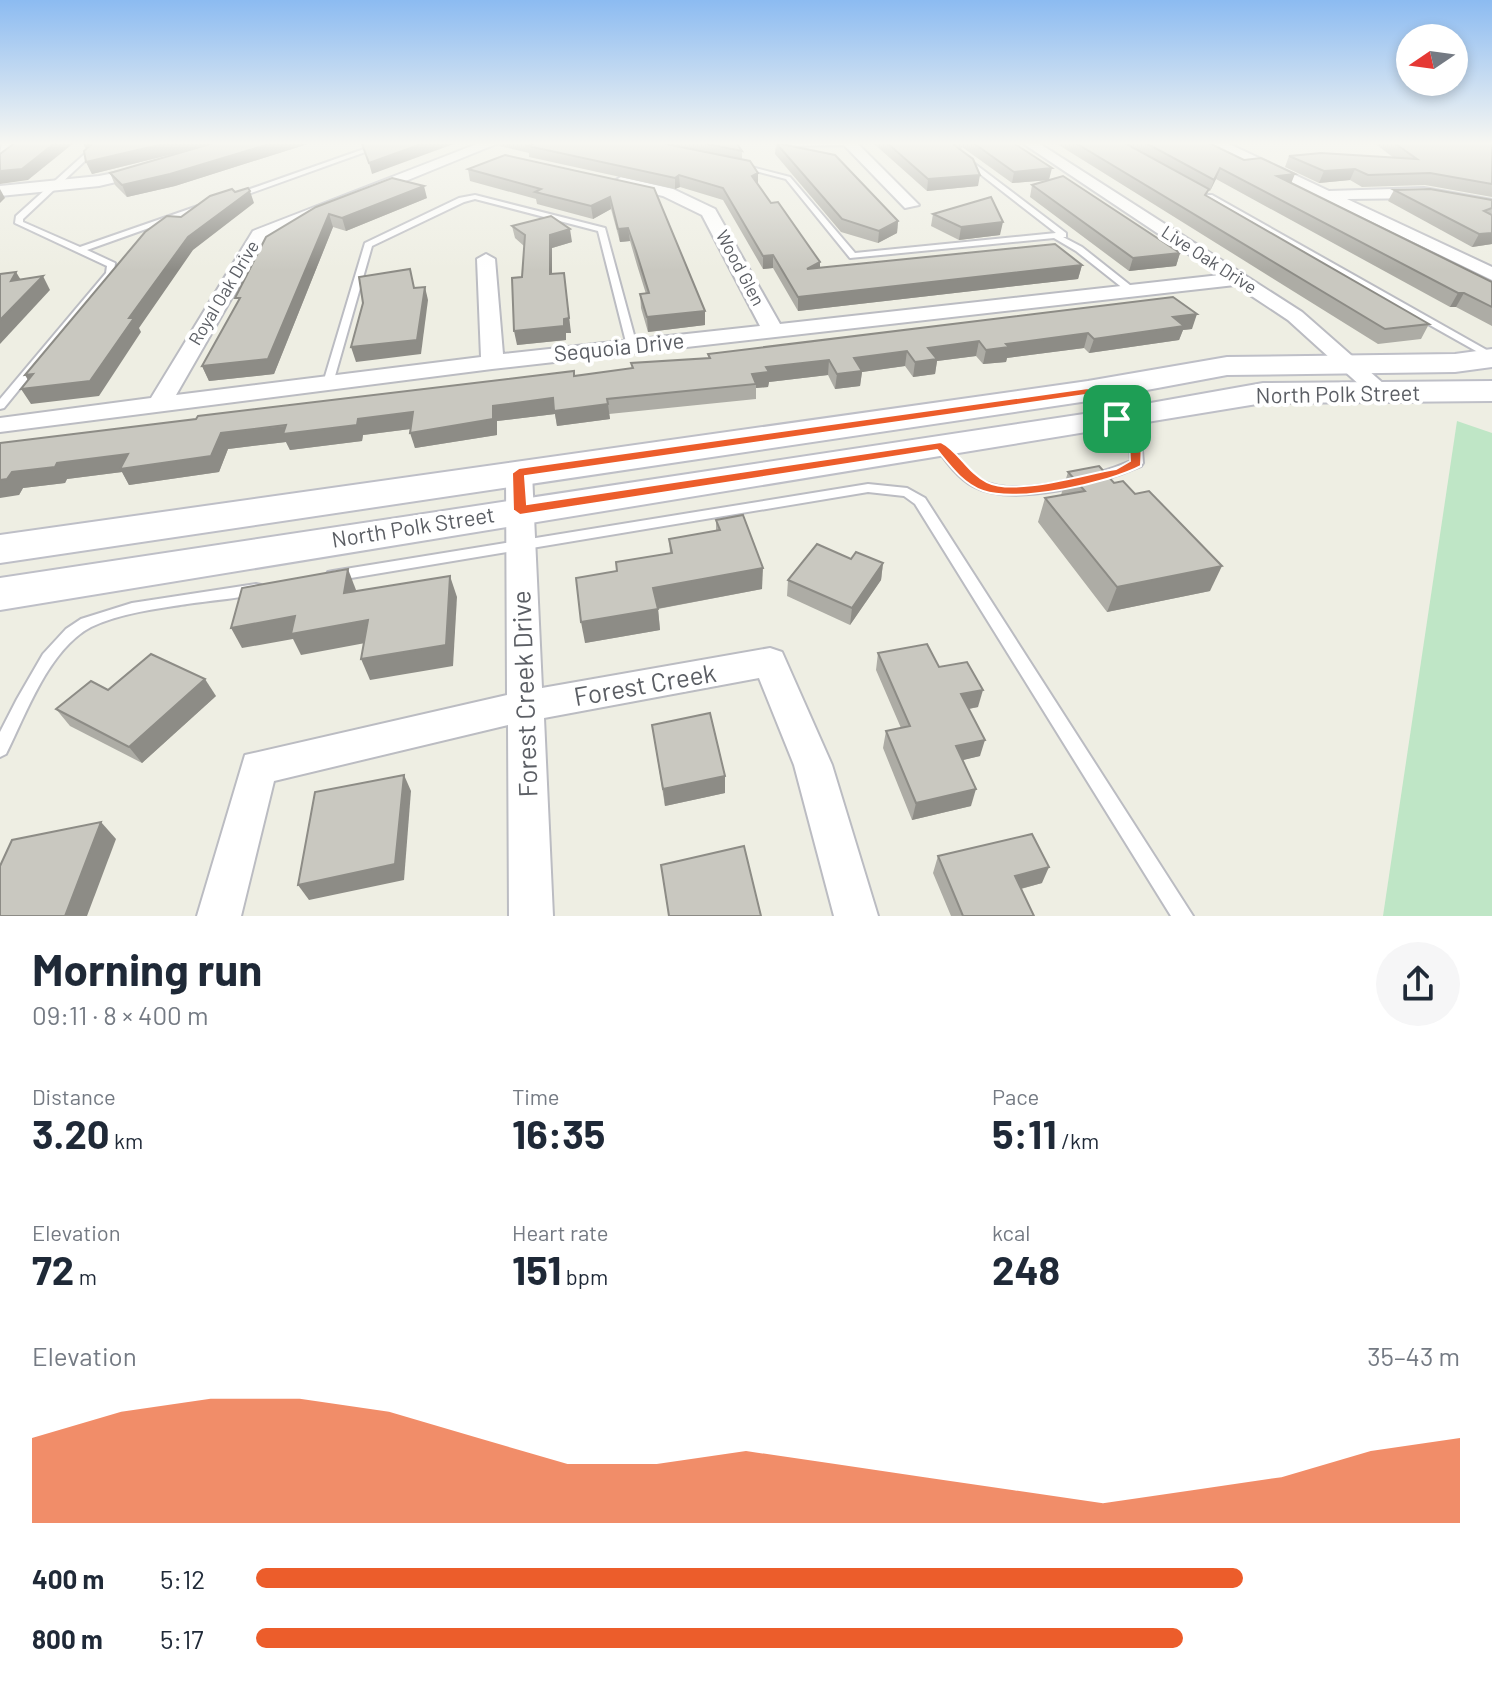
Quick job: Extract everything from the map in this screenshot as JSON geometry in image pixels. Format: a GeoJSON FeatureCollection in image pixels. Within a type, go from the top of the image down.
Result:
{"type":"FeatureCollection","features":[{"type":"Feature","properties":{"kind":"main road","name":"North Polk Street"},"geometry":{"type":"LineString","coordinates":[[0,549],[520,509],[1088,391],[1227,366],[1455,363],[1492,357]]}},
{"type":"Feature","properties":{"kind":"main road"},"geometry":{"type":"LineString","coordinates":[[1088,391],[1117,419]]}},
{"type":"Feature","properties":{"kind":"main road","name":"North Polk Street"},"geometry":{"type":"LineString","coordinates":[[0,594],[520,509],[1117,419],[1263,393],[1492,391]]}},
{"type":"Feature","properties":{"kind":"street"},"geometry":{"type":"LineString","coordinates":[[0,191],[69,185]]}},
{"type":"Feature","properties":{"kind":"street","name":"Royal Oak Drive"},"geometry":{"type":"LineString","coordinates":[[159,405],[259,235],[386,185]]}},
{"type":"Feature","properties":{"kind":"street","name":"Wood Glen"},"geometry":{"type":"LineString","coordinates":[[634,185],[668,192],[709,212],[773,330]]}},
{"type":"Feature","properties":{"kind":"street"},"geometry":{"type":"LineString","coordinates":[[891,185],[911,205]]}},
{"type":"Feature","properties":{"kind":"street","name":"Live Oak Drive"},"geometry":{"type":"LineString","coordinates":[[1094,185],[1295,316],[1381,392]]}},
{"type":"Feature","properties":{"kind":"street"},"geometry":{"type":"LineString","coordinates":[[1305,185],[1492,274]]}},
{"type":"Feature","properties":{"kind":"street"},"geometry":{"type":"LineString","coordinates":[[1327,195],[1424,193],[1492,205]]}},
{"type":"Feature","properties":{"kind":"street"},"geometry":{"type":"LineString","coordinates":[[486,259],[492,362]]}},
{"type":"Feature","properties":{"kind":"street","name":"Sequoia Drive"},"geometry":{"type":"LineString","coordinates":[[0,425],[492,362],[1239,279]]}},
{"type":"Feature","properties":{"kind":"street","name":"Forest Creek Drive"},"geometry":{"type":"LineString","coordinates":[[520,509],[531,916]]}},
{"type":"Feature","properties":{"kind":"street","name":"Forest Creek"},"geometry":{"type":"LineString","coordinates":[[219,916],[258,767],[526,706],[770,662],[813,765],[856,916]]}},
{"type":"Feature","properties":{"kind":"lane"},"geometry":{"type":"LineString","coordinates":[[0,406],[110,273],[112,265],[83,249],[19,223],[19,218],[54,185]]}},
{"type":"Feature","properties":{"kind":"lane"},"geometry":{"type":"LineString","coordinates":[[229,198],[267,185]]}},
{"type":"Feature","properties":{"kind":"lane"},"geometry":{"type":"LineString","coordinates":[[791,185],[853,256],[1058,238],[1063,235],[998,185]]}},
{"type":"Feature","properties":{"kind":"lane"},"geometry":{"type":"LineString","coordinates":[[1193,188],[1492,357]]}},
{"type":"Feature","properties":{"kind":"lane"},"geometry":{"type":"LineString","coordinates":[[328,383],[368,245],[462,200],[475,197],[602,230],[632,346]]}},
{"type":"Feature","properties":{"kind":"lane"},"geometry":{"type":"LineString","coordinates":[[83,249],[215,203]]}},
{"type":"Feature","properties":{"kind":"lane"},"geometry":{"type":"LineString","coordinates":[[1058,238],[1079,249],[1132,291]]}},
{"type":"Feature","properties":{"kind":"lane"},"geometry":{"type":"LineString","coordinates":[[941,446],[962,472],[986,488],[1014,492],[1119,472],[1137,463],[1135,440],[1117,419]]}},
{"type":"Feature","properties":{"kind":"lane"},"geometry":{"type":"LineString","coordinates":[[322,578],[520,509],[868,488],[907,492],[920,501],[1183,916]]}},
{"type":"Feature","properties":{"kind":"lane"},"geometry":{"type":"LineString","coordinates":[[0,749],[54,651],[72,631],[103,617],[139,608],[276,586]]}},
{"type":"Feature","properties":{"kind":"green space"},"geometry":{"type":"Polygon","coordinates":[[[1457,421],[1492,433],[1492,916],[1383,916],[1457,421]]]}},
{"type":"Feature","properties":{"kind":"building"},"geometry":{"type":"Polygon","coordinates":[[[374,185],[424,186],[342,218],[329,214],[268,359],[202,366],[240,298],[235,298],[266,237],[316,207],[374,185]]]}},
{"type":"Feature","properties":{"kind":"building"},"geometry":{"type":"Polygon","coordinates":[[[525,185],[639,185],[654,188],[705,311],[647,317],[640,294],[649,293],[628,228],[618,229],[610,197],[591,206],[535,192],[541,189],[525,185]]]}},
{"type":"Feature","properties":{"kind":"building"},"geometry":{"type":"Polygon","coordinates":[[[712,185],[758,185],[771,203],[778,202],[820,262],[807,269],[1055,244],[1082,265],[798,297],[773,255],[763,256],[723,188],[712,185]]]}},
{"type":"Feature","properties":{"kind":"building"},"geometry":{"type":"Polygon","coordinates":[[[812,185],[863,185],[898,221],[879,231],[842,219],[812,185]]]}},
{"type":"Feature","properties":{"kind":"building"},"geometry":{"type":"Polygon","coordinates":[[[1032,185],[1076,185],[1180,253],[1133,258],[1032,185]]]}},
{"type":"Feature","properties":{"kind":"building"},"geometry":{"type":"Polygon","coordinates":[[[1145,185],[1201,185],[1209,189],[1205,195],[1429,324],[1385,329],[1145,185]]]}},
{"type":"Feature","properties":{"kind":"building"},"geometry":{"type":"Polygon","coordinates":[[[1252,185],[1295,185],[1492,282],[1492,307],[1458,293],[1252,185]]]}},
{"type":"Feature","properties":{"kind":"building"},"geometry":{"type":"Polygon","coordinates":[[[248,188],[250,191],[188,237],[129,318],[134,318],[90,381],[21,389],[33,374],[25,375],[145,232],[167,216],[181,217],[210,196],[248,188]]]}},
{"type":"Feature","properties":{"kind":"building"},"geometry":{"type":"Polygon","coordinates":[[[1430,189],[1492,200],[1492,208],[1484,211],[1492,215],[1492,233],[1479,234],[1394,190],[1430,189]]]}},
{"type":"Feature","properties":{"kind":"building"},"geometry":{"type":"Polygon","coordinates":[[[991,197],[1003,222],[961,227],[933,214],[991,197]]]}},
{"type":"Feature","properties":{"kind":"building"},"geometry":{"type":"Polygon","coordinates":[[[551,216],[570,229],[550,235],[550,274],[564,273],[569,318],[564,319],[564,326],[514,331],[512,278],[522,277],[525,235],[512,226],[551,216]]]}},
{"type":"Feature","properties":{"kind":"building"},"geometry":{"type":"Polygon","coordinates":[[[410,269],[414,288],[425,287],[417,340],[351,347],[363,303],[359,277],[410,269]]]}},
{"type":"Feature","properties":{"kind":"building"},"geometry":{"type":"Polygon","coordinates":[[[16,272],[11,281],[43,276],[0,320],[0,274],[16,272]]]}},
{"type":"Feature","properties":{"kind":"building"},"geometry":{"type":"Polygon","coordinates":[[[1173,297],[1197,314],[1173,317],[1184,326],[1094,339],[1088,333],[1006,344],[1009,347],[986,350],[979,341],[928,348],[937,359],[915,362],[907,351],[854,358],[862,371],[837,374],[829,360],[766,367],[769,372],[752,374],[756,384],[607,399],[608,404],[554,411],[553,398],[493,406],[493,419],[410,433],[413,412],[358,419],[357,425],[283,434],[286,425],[221,433],[211,456],[120,469],[128,454],[12,472],[7,479],[0,480],[0,443],[574,371],[574,376],[633,368],[631,363],[710,358],[708,354],[1173,297]]]}},
{"type":"Feature","properties":{"kind":"building"},"geometry":{"type":"Polygon","coordinates":[[[1099,466],[1114,483],[1123,481],[1135,494],[1149,491],[1222,566],[1117,587],[1045,498],[1085,491],[1068,472],[1099,466]]]}},
{"type":"Feature","properties":{"kind":"building"},"geometry":{"type":"Polygon","coordinates":[[[743,515],[763,568],[653,588],[658,609],[581,622],[576,578],[617,571],[616,562],[672,553],[669,539],[720,530],[716,520],[743,515]]]}},
{"type":"Feature","properties":{"kind":"building"},"geometry":{"type":"Polygon","coordinates":[[[817,544],[851,559],[856,552],[883,563],[852,608],[788,580],[817,544]]]}},
{"type":"Feature","properties":{"kind":"building"},"geometry":{"type":"Polygon","coordinates":[[[348,569],[344,593],[450,576],[446,645],[361,659],[368,620],[291,634],[295,616],[231,628],[242,588],[348,569]]]}},
{"type":"Feature","properties":{"kind":"building"},"geometry":{"type":"Polygon","coordinates":[[[927,644],[939,667],[967,662],[983,690],[961,694],[985,740],[956,746],[976,789],[916,803],[886,731],[910,726],[878,653],[927,644]]]}},
{"type":"Feature","properties":{"kind":"building"},"geometry":{"type":"Polygon","coordinates":[[[151,654],[205,679],[129,747],[56,709],[91,681],[108,690],[151,654]]]}},
{"type":"Feature","properties":{"kind":"building"},"geometry":{"type":"Polygon","coordinates":[[[710,713],[725,776],[663,789],[652,725],[710,713]]]}},
{"type":"Feature","properties":{"kind":"building"},"geometry":{"type":"Polygon","coordinates":[[[404,775],[395,864],[298,885],[315,792],[404,775]]]}},
{"type":"Feature","properties":{"kind":"building"},"geometry":{"type":"Polygon","coordinates":[[[101,822],[65,916],[0,916],[0,866],[12,840],[101,822]]]}},
{"type":"Feature","properties":{"kind":"building"},"geometry":{"type":"Polygon","coordinates":[[[1032,834],[1049,867],[1015,876],[1034,916],[963,916],[938,856],[1032,834]]]}},
{"type":"Feature","properties":{"kind":"building"},"geometry":{"type":"Polygon","coordinates":[[[744,846],[761,916],[669,916],[661,865],[744,846]]]}},
{"type":"Feature","properties":{"kind":"route"},"geometry":{"type":"LineString","coordinates":[[1088,391],[1117,419],[1135,440],[1137,463],[1119,472],[1014,492],[986,488],[962,472],[941,446],[520,510],[519,473],[1088,391]]}}]}
